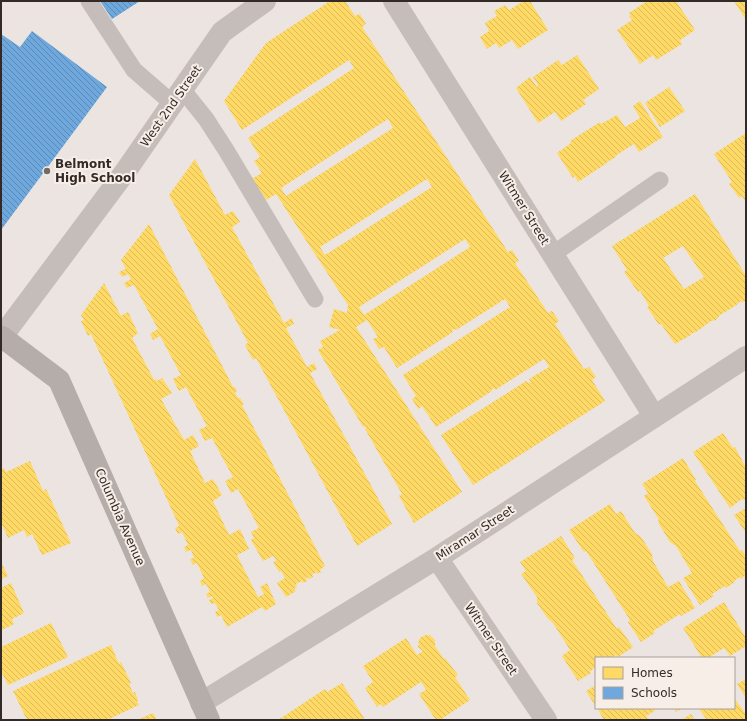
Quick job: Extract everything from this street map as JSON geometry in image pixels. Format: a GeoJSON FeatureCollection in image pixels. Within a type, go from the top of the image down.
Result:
{"type":"FeatureCollection","features":[{"type":"Feature","properties":{"kind":"street","name":"West 2nd Street"},"geometry":{"type":"LineString","coordinates":[[2,338],[124,172],[222,32],[265,1]]}},
{"type":"Feature","properties":{"kind":"street","name":"Witmer Street"},"geometry":{"type":"LineString","coordinates":[[394,1],[654,416]]}},
{"type":"Feature","properties":{"kind":"street","name":"Columbia Avenue"},"geometry":{"type":"LineString","coordinates":[[2,338],[59,380],[205,712]]}},
{"type":"Feature","properties":{"kind":"street","name":"Miramar Street"},"geometry":{"type":"LineString","coordinates":[[205,712],[437,558],[746,357]]}},
{"type":"Feature","properties":{"kind":"street","name":"Witmer Street"},"geometry":{"type":"LineString","coordinates":[[437,558],[546,720]]}},
{"type":"Feature","properties":{"kind":"lane"},"geometry":{"type":"LineString","coordinates":[[89,1],[134,70],[177,96],[206,119],[315,299]]}},
{"type":"Feature","properties":{"kind":"lane"},"geometry":{"type":"LineString","coordinates":[[553,254],[660,180]]}},
{"type":"Feature","properties":{"kind":"building: Homes"},"geometry":{"type":"Polygon","coordinates":[[[330,1],[345,1],[355,16],[360,14],[366,24],[362,27],[508,252],[512,250],[519,261],[515,263],[548,313],[552,311],[559,321],[555,324],[584,369],[589,367],[596,377],[592,380],[605,401],[473,485],[441,435],[526,381],[528,383],[531,382],[529,379],[549,367],[544,359],[495,390],[494,388],[491,390],[492,391],[436,427],[422,406],[418,409],[412,399],[416,396],[403,375],[510,307],[505,299],[456,330],[452,330],[453,332],[397,368],[384,347],[379,349],[373,339],[378,337],[367,320],[356,327],[462,492],[414,523],[399,496],[402,494],[365,429],[365,426],[363,427],[318,350],[323,347],[320,341],[340,330],[329,327],[334,309],[347,313],[348,305],[276,194],[266,200],[252,179],[262,173],[254,161],[260,157],[248,138],[354,68],[349,60],[242,130],[224,101],[266,43],[330,1]],[[388,119],[281,188],[286,196],[393,128],[388,119]],[[427,179],[320,247],[325,255],[432,187],[427,179]],[[465,239],[359,307],[364,315],[470,247],[465,239]]]}},
{"type":"Feature","properties":{"kind":"building: Homes"},"geometry":{"type":"Polygon","coordinates":[[[524,1],[530,1],[548,30],[518,49],[512,40],[499,48],[496,43],[487,49],[480,37],[489,31],[485,23],[497,16],[494,11],[505,5],[509,10],[524,1]]]}},
{"type":"Feature","properties":{"kind":"building: Homes"},"geometry":{"type":"Polygon","coordinates":[[[647,1],[655,1],[656,3],[660,1],[676,1],[695,30],[680,40],[682,44],[656,60],[653,55],[640,64],[617,30],[632,20],[629,13],[647,1]]]}},
{"type":"Feature","properties":{"kind":"building: Homes"},"geometry":{"type":"Polygon","coordinates":[[[734,1],[746,1],[746,20],[734,1]]]}},
{"type":"Feature","properties":{"kind":"building: Homes"},"geometry":{"type":"Polygon","coordinates":[[[577,55],[599,89],[583,100],[586,104],[561,121],[555,112],[538,123],[516,88],[530,77],[537,87],[538,85],[533,77],[558,60],[562,65],[577,55]]]}},
{"type":"Feature","properties":{"kind":"building: Homes"},"geometry":{"type":"Polygon","coordinates":[[[669,87],[685,111],[660,127],[645,103],[669,87]]]}},
{"type":"Feature","properties":{"kind":"building: Homes"},"geometry":{"type":"Polygon","coordinates":[[[640,101],[663,137],[639,152],[634,144],[578,182],[575,176],[573,178],[557,153],[571,143],[570,141],[600,122],[601,124],[617,115],[625,127],[640,118],[633,106],[640,101]]]}},
{"type":"Feature","properties":{"kind":"building: Homes"},"geometry":{"type":"Polygon","coordinates":[[[746,133],[746,203],[742,196],[739,198],[729,184],[732,182],[714,154],[746,133]]]}},
{"type":"Feature","properties":{"kind":"building: Homes"},"geometry":{"type":"Polygon","coordinates":[[[195,159],[225,215],[233,211],[240,222],[232,227],[284,323],[292,318],[294,324],[286,328],[307,367],[314,363],[317,369],[310,373],[392,524],[357,546],[256,358],[253,360],[245,345],[248,343],[169,195],[195,159]]]}},
{"type":"Feature","properties":{"kind":"building: Homes"},"geometry":{"type":"Polygon","coordinates":[[[695,194],[746,276],[746,300],[742,303],[741,301],[720,315],[716,320],[711,321],[675,344],[661,324],[659,325],[647,307],[649,306],[640,291],[638,292],[624,272],[627,270],[612,246],[695,194]],[[683,246],[663,258],[684,289],[704,277],[683,246]]]}},
{"type":"Feature","properties":{"kind":"building: Homes"},"geometry":{"type":"Polygon","coordinates":[[[149,224],[233,387],[235,387],[237,391],[235,392],[238,398],[240,398],[244,404],[242,405],[325,566],[320,570],[321,572],[317,574],[316,572],[312,575],[313,577],[309,579],[307,577],[307,581],[303,583],[302,581],[296,584],[297,587],[294,589],[296,591],[286,597],[277,583],[285,578],[273,562],[276,561],[275,558],[273,556],[263,561],[251,540],[254,538],[251,532],[259,528],[238,489],[231,493],[225,481],[233,477],[212,438],[205,441],[199,430],[207,426],[186,387],[179,391],[173,379],[181,375],[160,336],[153,340],[150,334],[158,329],[134,285],[127,288],[124,283],[131,279],[128,274],[122,277],[119,272],[126,269],[121,260],[149,224]]]}},
{"type":"Feature","properties":{"kind":"building: Homes"},"geometry":{"type":"Polygon","coordinates":[[[104,283],[121,316],[128,312],[138,333],[132,338],[154,380],[156,379],[157,381],[162,378],[172,393],[161,399],[184,440],[193,435],[199,446],[190,451],[205,483],[213,479],[222,495],[213,501],[229,535],[240,529],[249,549],[237,555],[258,597],[264,594],[260,587],[267,583],[276,604],[265,611],[262,607],[227,627],[221,615],[217,617],[215,612],[219,610],[215,603],[211,604],[209,600],[213,598],[212,596],[208,598],[206,594],[210,592],[206,584],[202,586],[200,581],[204,578],[197,563],[193,565],[190,559],[194,558],[191,550],[186,552],[184,547],[188,545],[182,532],[178,534],[175,528],[179,526],[176,519],[91,334],[88,336],[81,321],[84,320],[81,315],[104,283]]]}},
{"type":"Feature","properties":{"kind":"building: Homes"},"geometry":{"type":"Polygon","coordinates":[[[723,433],[733,448],[735,447],[745,466],[746,465],[746,499],[742,499],[730,508],[693,452],[723,433]]]}},
{"type":"Feature","properties":{"kind":"building: Homes"},"geometry":{"type":"Polygon","coordinates":[[[683,458],[696,480],[695,481],[740,551],[742,550],[746,557],[746,575],[741,579],[740,577],[726,588],[725,586],[712,594],[714,596],[700,605],[683,578],[692,573],[676,546],[670,542],[659,524],[658,518],[644,496],[648,493],[642,484],[683,458]]]}},
{"type":"Feature","properties":{"kind":"building: Homes"},"geometry":{"type":"Polygon","coordinates":[[[30,461],[43,491],[46,489],[71,543],[42,555],[32,534],[27,537],[24,530],[8,538],[1,522],[1,469],[4,468],[6,472],[30,461]]]}},
{"type":"Feature","properties":{"kind":"building: Homes"},"geometry":{"type":"Polygon","coordinates":[[[610,504],[616,514],[621,511],[635,533],[643,540],[652,554],[653,561],[668,587],[679,581],[695,608],[681,616],[680,614],[653,631],[655,633],[641,642],[628,622],[630,620],[586,551],[584,552],[569,530],[610,504]]]}},
{"type":"Feature","properties":{"kind":"building: Homes"},"geometry":{"type":"Polygon","coordinates":[[[746,508],[746,533],[734,515],[746,508]]]}},
{"type":"Feature","properties":{"kind":"building: Homes"},"geometry":{"type":"Polygon","coordinates":[[[561,536],[575,558],[572,560],[617,629],[619,627],[633,647],[618,657],[616,655],[613,657],[595,657],[595,668],[590,671],[591,673],[578,681],[562,656],[570,650],[553,623],[548,619],[537,603],[537,597],[521,574],[526,571],[520,562],[561,536]]]}},
{"type":"Feature","properties":{"kind":"building: Homes"},"geometry":{"type":"Polygon","coordinates":[[[1,562],[8,576],[1,579],[1,562]]]}},
{"type":"Feature","properties":{"kind":"building: Homes"},"geometry":{"type":"Polygon","coordinates":[[[11,583],[24,613],[12,619],[14,624],[2,630],[1,588],[11,583]]]}},
{"type":"Feature","properties":{"kind":"building: Homes"},"geometry":{"type":"Polygon","coordinates":[[[724,602],[746,638],[746,646],[730,656],[724,648],[710,657],[701,657],[683,628],[724,602]]]}},
{"type":"Feature","properties":{"kind":"building: Homes"},"geometry":{"type":"Polygon","coordinates":[[[51,623],[68,657],[8,685],[1,671],[1,647],[51,623]]]}},
{"type":"Feature","properties":{"kind":"building: Homes"},"geometry":{"type":"Polygon","coordinates":[[[430,635],[435,640],[435,646],[458,675],[455,677],[470,700],[440,720],[436,720],[419,694],[426,690],[421,682],[383,707],[381,704],[377,707],[365,688],[373,682],[363,666],[406,638],[417,655],[423,651],[418,647],[419,640],[421,637],[430,635]]]}},
{"type":"Feature","properties":{"kind":"building: Homes"},"geometry":{"type":"Polygon","coordinates":[[[111,645],[119,664],[121,662],[131,683],[129,684],[133,693],[135,692],[139,705],[107,720],[27,720],[13,691],[111,645]]]}},
{"type":"Feature","properties":{"kind":"building: Homes"},"geometry":{"type":"Polygon","coordinates":[[[746,679],[746,698],[737,684],[746,679]]]}},
{"type":"Feature","properties":{"kind":"building: Homes"},"geometry":{"type":"Polygon","coordinates":[[[342,683],[364,718],[361,720],[278,720],[325,689],[327,692],[342,683]]]}},
{"type":"Feature","properties":{"kind":"building: Homes"},"geometry":{"type":"Polygon","coordinates":[[[595,686],[595,705],[586,691],[595,686]]]}},
{"type":"Feature","properties":{"kind":"building: Homes"},"geometry":{"type":"Polygon","coordinates":[[[735,699],[746,714],[746,720],[707,720],[699,709],[735,709],[735,699]]]}},
{"type":"Feature","properties":{"kind":"building: Homes"},"geometry":{"type":"Polygon","coordinates":[[[598,709],[654,709],[655,711],[646,716],[649,720],[604,720],[598,709]]]}},
{"type":"Feature","properties":{"kind":"building: Homes"},"geometry":{"type":"Polygon","coordinates":[[[674,709],[681,709],[676,712],[674,709]]]}},
{"type":"Feature","properties":{"kind":"building: Homes"},"geometry":{"type":"Polygon","coordinates":[[[153,713],[157,720],[137,720],[153,713]]]}},
{"type":"Feature","properties":{"kind":"building: Homes"},"geometry":{"type":"Polygon","coordinates":[[[691,714],[695,720],[681,720],[691,714]]]}},
{"type":"Feature","properties":{"kind":"building: Schools"},"geometry":{"type":"Polygon","coordinates":[[[100,1],[140,1],[112,19],[100,1]]]}},
{"type":"Feature","properties":{"kind":"building: Schools"},"geometry":{"type":"Polygon","coordinates":[[[32,31],[107,87],[1,230],[1,34],[20,47],[32,31]]]}},
{"type":"Feature","properties":{"kind":"place","name":"Belmont High School"},"geometry":{"type":"Point","coordinates":[47,171]}}]}
